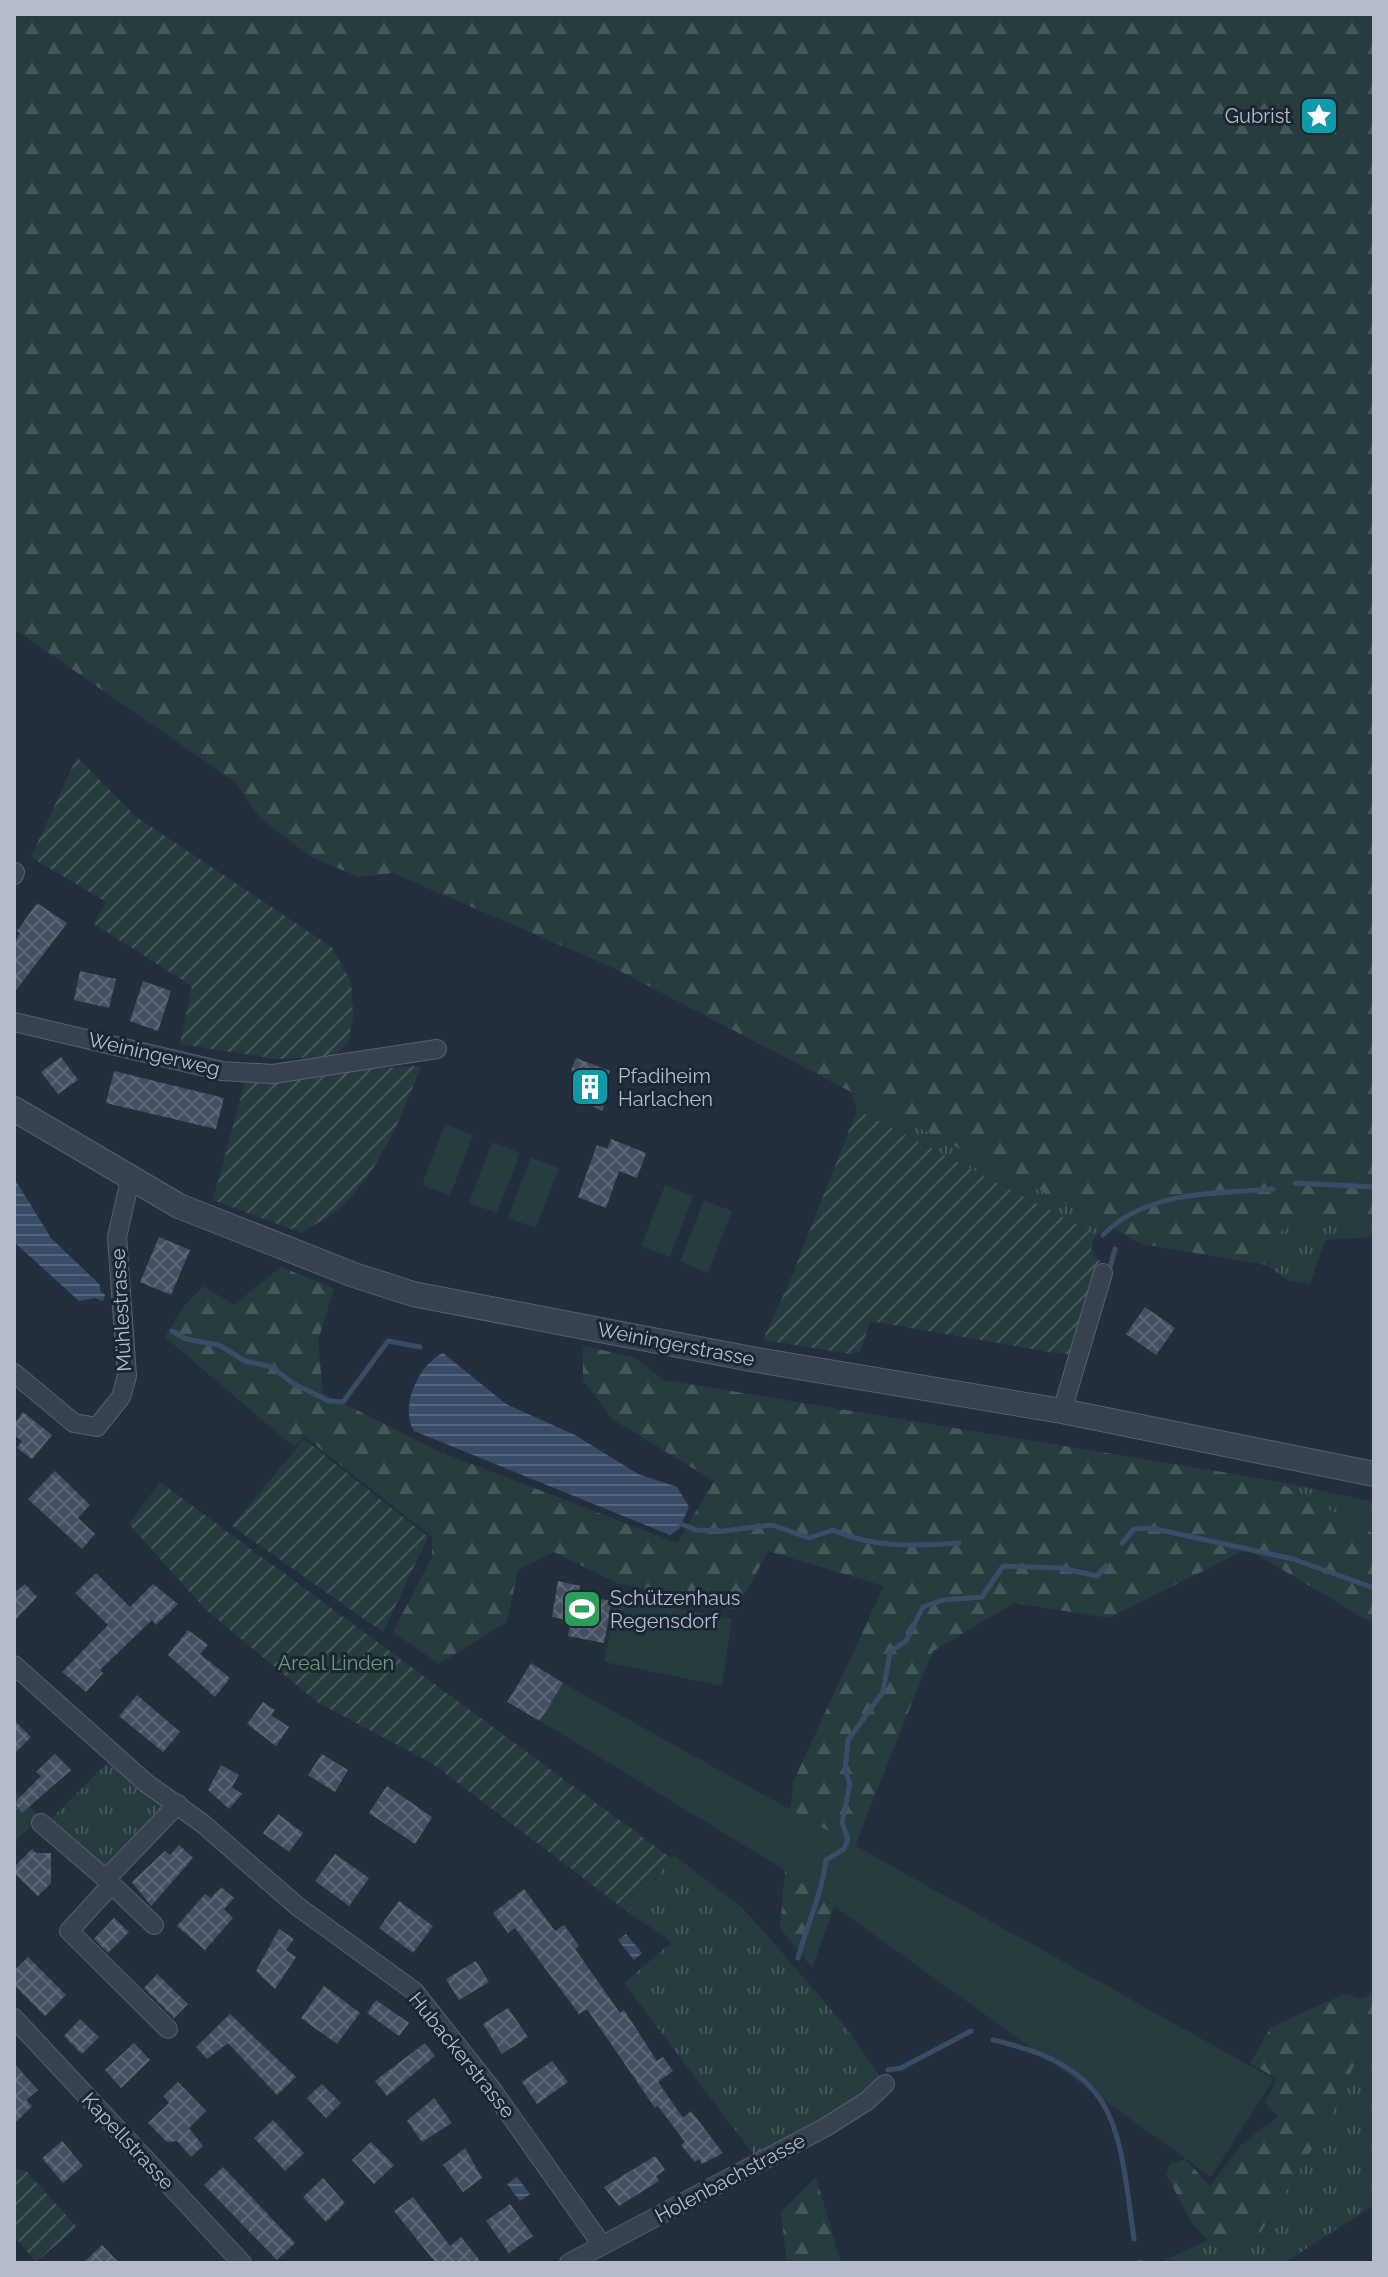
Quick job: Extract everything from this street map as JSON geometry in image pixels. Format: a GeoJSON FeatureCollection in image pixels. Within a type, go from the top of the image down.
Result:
{"type":"FeatureCollection","features":[{"type":"Feature","properties":{"kind":"street","name":"Weiningerweg"},"geometry":{"type":"LineString","coordinates":[[14,1022],[222,1071],[273,1074],[437,1049]]}},
{"type":"Feature","properties":{"kind":"street","name":"Weiningerstrasse"},"geometry":{"type":"LineString","coordinates":[[14,1109],[130,1180],[195,1213],[413,1294],[751,1359],[1062,1411],[1374,1474]]}},
{"type":"Feature","properties":{"kind":"street","name":"Mühlestrasse"},"geometry":{"type":"LineString","coordinates":[[14,1373],[74,1423],[97,1427],[121,1397],[127,1376],[117,1237],[130,1180]]}},
{"type":"Feature","properties":{"kind":"street"},"geometry":{"type":"LineString","coordinates":[[1062,1411],[1103,1273]]}},
{"type":"Feature","properties":{"kind":"street","name":"Hubackerstrasse"},"geometry":{"type":"LineString","coordinates":[[14,1665],[146,1783],[178,1804],[297,1906],[414,1991],[493,2091],[602,2245]]}},
{"type":"Feature","properties":{"kind":"street"},"geometry":{"type":"LineString","coordinates":[[168,2029],[69,1931],[178,1804]]}},
{"type":"Feature","properties":{"kind":"street"},"geometry":{"type":"LineString","coordinates":[[41,1823],[154,1925]]}},
{"type":"Feature","properties":{"kind":"street","name":"Kapellstrasse"},"geometry":{"type":"LineString","coordinates":[[14,2018],[242,2263]]}},
{"type":"Feature","properties":{"kind":"street","name":"Holenbachstrasse"},"geometry":{"type":"LineString","coordinates":[[569,2263],[824,2128],[867,2101],[885,2084]]}},
{"type":"Feature","properties":{"kind":"green space"},"geometry":{"type":"Polygon","coordinates":[[[14,14],[1374,14],[1374,1217],[1286,1221],[1266,1265],[1142,1244],[618,970],[393,873],[359,877],[311,857],[260,818],[235,782],[14,629],[14,14]]]}},
{"type":"Feature","properties":{"kind":"green space"},"geometry":{"type":"Polygon","coordinates":[[[77,757],[135,816],[332,947],[351,982],[353,1017],[348,1043],[334,1056],[276,1059],[180,1044],[192,986],[94,924],[106,902],[31,857],[77,757]]]}},
{"type":"Feature","properties":{"kind":"green space"},"geometry":{"type":"Polygon","coordinates":[[[421,1066],[380,1158],[357,1191],[323,1220],[302,1233],[213,1200],[246,1078],[306,1079],[363,1069],[421,1066]]]}},
{"type":"Feature","properties":{"kind":"green space"},"geometry":{"type":"Polygon","coordinates":[[[851,1092],[1108,1226],[1094,1238],[1090,1231],[857,1110],[851,1092]]]}},
{"type":"Feature","properties":{"kind":"green space"},"geometry":{"type":"Polygon","coordinates":[[[857,1110],[1090,1231],[1094,1238],[1091,1249],[1100,1262],[1077,1348],[1069,1354],[1055,1353],[870,1321],[860,1352],[851,1354],[763,1340],[792,1276],[857,1110]]]}},
{"type":"Feature","properties":{"kind":"green space"},"geometry":{"type":"Polygon","coordinates":[[[445,1124],[473,1135],[450,1196],[422,1185],[445,1124]]]}},
{"type":"Feature","properties":{"kind":"green space"},"geometry":{"type":"Polygon","coordinates":[[[492,1142],[520,1153],[497,1213],[469,1203],[492,1142]]]}},
{"type":"Feature","properties":{"kind":"green space"},"geometry":{"type":"Polygon","coordinates":[[[531,1157],[559,1168],[536,1228],[508,1218],[531,1157]]]}},
{"type":"Feature","properties":{"kind":"green space"},"geometry":{"type":"Polygon","coordinates":[[[665,1185],[693,1196],[670,1257],[641,1246],[665,1185]]]}},
{"type":"Feature","properties":{"kind":"green space"},"geometry":{"type":"Polygon","coordinates":[[[704,1200],[732,1211],[708,1273],[680,1261],[704,1200]]]}},
{"type":"Feature","properties":{"kind":"green space"},"geometry":{"type":"Polygon","coordinates":[[[1374,1217],[1374,1237],[1325,1240],[1310,1284],[1288,1280],[1266,1265],[1286,1221],[1374,1217]]]}},
{"type":"Feature","properties":{"kind":"green space"},"geometry":{"type":"Polygon","coordinates":[[[281,1267],[334,1288],[318,1341],[323,1393],[438,1451],[677,1543],[714,1481],[612,1419],[583,1380],[583,1346],[634,1357],[664,1380],[1276,1481],[1374,1534],[1374,1624],[1247,1549],[1109,1618],[1014,1603],[933,1651],[866,1817],[812,1968],[780,1928],[793,1782],[884,1586],[768,1551],[736,1610],[617,1583],[554,1552],[518,1570],[507,1622],[439,1664],[393,1632],[432,1557],[432,1537],[304,1436],[294,1447],[165,1337],[185,1305],[203,1286],[234,1305],[281,1267]]]}},
{"type":"Feature","properties":{"kind":"green space","name":"Areal Linden"},"geometry":{"type":"Polygon","coordinates":[[[304,1439],[428,1537],[383,1632],[232,1526],[304,1439]]]}},
{"type":"Feature","properties":{"kind":"green space"},"geometry":{"type":"Polygon","coordinates":[[[1276,1481],[1374,1502],[1374,1534],[1276,1481]]]}},
{"type":"Feature","properties":{"kind":"green space","name":"Areal Linden"},"geometry":{"type":"Polygon","coordinates":[[[160,1482],[671,1858],[628,1912],[430,1762],[317,1702],[206,1610],[129,1524],[160,1482]]]}},
{"type":"Feature","properties":{"kind":"green space"},"geometry":{"type":"Polygon","coordinates":[[[616,1598],[732,1618],[722,1686],[604,1662],[616,1598]]]}},
{"type":"Feature","properties":{"kind":"green space"},"geometry":{"type":"Polygon","coordinates":[[[563,1683],[1274,2079],[1211,2177],[778,1866],[540,1721],[563,1683]]]}},
{"type":"Feature","properties":{"kind":"green space"},"geometry":{"type":"Polygon","coordinates":[[[110,1760],[167,1808],[105,1873],[48,1822],[110,1760]]]}},
{"type":"Feature","properties":{"kind":"green space"},"geometry":{"type":"Polygon","coordinates":[[[14,1791],[40,1816],[14,1843],[14,1791]]]}},
{"type":"Feature","properties":{"kind":"green space"},"geometry":{"type":"Polygon","coordinates":[[[674,1855],[742,1908],[766,1934],[846,2027],[885,2084],[760,2163],[624,1983],[672,1942],[628,1912],[674,1855]]]}},
{"type":"Feature","properties":{"kind":"green space"},"geometry":{"type":"Polygon","coordinates":[[[1374,1990],[1374,2031],[1368,2036],[1323,2131],[1261,2232],[1234,2242],[1208,2240],[1192,2223],[1166,2174],[1170,2164],[1185,2159],[1210,2186],[1242,2144],[1278,2117],[1265,2102],[1277,2079],[1250,2063],[1271,2027],[1345,1994],[1363,1999],[1374,1990]]]}},
{"type":"Feature","properties":{"kind":"green space"},"geometry":{"type":"Polygon","coordinates":[[[1374,2031],[1374,2205],[1284,2263],[1137,2263],[1136,2260],[1163,2261],[1208,2240],[1234,2242],[1261,2232],[1323,2131],[1368,2036],[1374,2031]]]}},
{"type":"Feature","properties":{"kind":"green space"},"geometry":{"type":"Polygon","coordinates":[[[14,2168],[27,2172],[77,2227],[36,2262],[14,2236],[14,2168]]]}},
{"type":"Feature","properties":{"kind":"green space"},"geometry":{"type":"Polygon","coordinates":[[[816,2177],[841,2263],[787,2263],[781,2212],[816,2177]]]}},
{"type":"Feature","properties":{"kind":"water"},"geometry":{"type":"Polygon","coordinates":[[[14,1178],[51,1238],[100,1285],[100,1291],[105,1295],[103,1301],[95,1298],[79,1301],[14,1242],[14,1178]]]}},
{"type":"Feature","properties":{"kind":"water"},"geometry":{"type":"Polygon","coordinates":[[[443,1353],[506,1404],[575,1435],[638,1474],[677,1487],[689,1507],[679,1529],[670,1535],[414,1431],[409,1410],[414,1387],[426,1366],[443,1353]]]}},
{"type":"Feature","properties":{"kind":"water"},"geometry":{"type":"Polygon","coordinates":[[[626,1934],[642,1953],[634,1960],[618,1940],[626,1934]]]}},
{"type":"Feature","properties":{"kind":"water"},"geometry":{"type":"Polygon","coordinates":[[[517,2177],[530,2194],[520,2201],[507,2184],[517,2177]]]}},
{"type":"Feature","properties":{"kind":"building"},"geometry":{"type":"Polygon","coordinates":[[[37,903],[67,923],[14,993],[14,943],[20,933],[17,931],[37,903]]]}},
{"type":"Feature","properties":{"kind":"building"},"geometry":{"type":"Polygon","coordinates":[[[80,971],[116,979],[109,1008],[74,1000],[80,971]]]}},
{"type":"Feature","properties":{"kind":"building"},"geometry":{"type":"Polygon","coordinates":[[[143,981],[171,991],[158,1031],[130,1021],[143,981]]]}},
{"type":"Feature","properties":{"kind":"building"},"geometry":{"type":"Polygon","coordinates":[[[61,1057],[78,1080],[58,1094],[41,1072],[61,1057]]]}},
{"type":"Feature","properties":{"kind":"building","name":"Pfadiheim Harlachen"},"geometry":{"type":"Polygon","coordinates":[[[576,1058],[610,1071],[603,1089],[609,1092],[602,1111],[577,1097],[578,1085],[575,1084],[579,1074],[571,1071],[576,1058]]]}},
{"type":"Feature","properties":{"kind":"building"},"geometry":{"type":"Polygon","coordinates":[[[114,1071],[224,1098],[216,1129],[106,1103],[114,1071]]]}},
{"type":"Feature","properties":{"kind":"building"},"geometry":{"type":"Polygon","coordinates":[[[611,1139],[646,1153],[637,1178],[619,1171],[606,1208],[578,1197],[597,1145],[607,1149],[611,1139]]]}},
{"type":"Feature","properties":{"kind":"building"},"geometry":{"type":"Polygon","coordinates":[[[159,1237],[190,1250],[171,1295],[140,1282],[159,1237]]]}},
{"type":"Feature","properties":{"kind":"building"},"geometry":{"type":"Polygon","coordinates":[[[1145,1307],[1175,1328],[1156,1355],[1126,1334],[1145,1307]]]}},
{"type":"Feature","properties":{"kind":"building"},"geometry":{"type":"Polygon","coordinates":[[[23,1412],[52,1435],[32,1459],[17,1448],[22,1441],[14,1435],[14,1424],[23,1412]]]}},
{"type":"Feature","properties":{"kind":"building"},"geometry":{"type":"Polygon","coordinates":[[[55,1471],[90,1505],[78,1518],[95,1534],[82,1549],[28,1499],[55,1471]]]}},
{"type":"Feature","properties":{"kind":"building"},"geometry":{"type":"Polygon","coordinates":[[[96,1573],[130,1607],[153,1584],[178,1604],[156,1625],[152,1620],[100,1670],[103,1673],[86,1692],[62,1672],[108,1625],[75,1593],[96,1573]]]}},
{"type":"Feature","properties":{"kind":"building","name":"Schützenhaus Regensdorf"},"geometry":{"type":"Polygon","coordinates":[[[558,1581],[580,1586],[578,1595],[612,1601],[604,1643],[568,1636],[571,1621],[552,1617],[558,1581]]]}},
{"type":"Feature","properties":{"kind":"building"},"geometry":{"type":"Polygon","coordinates":[[[25,1584],[37,1597],[14,1621],[14,1593],[25,1584]]]}},
{"type":"Feature","properties":{"kind":"building"},"geometry":{"type":"Polygon","coordinates":[[[188,1630],[208,1645],[200,1654],[230,1678],[215,1697],[168,1655],[188,1630]]]}},
{"type":"Feature","properties":{"kind":"building"},"geometry":{"type":"Polygon","coordinates":[[[531,1663],[563,1683],[540,1721],[507,1702],[531,1663]]]}},
{"type":"Feature","properties":{"kind":"building"},"geometry":{"type":"Polygon","coordinates":[[[137,1695],[180,1732],[163,1752],[119,1716],[137,1695]]]}},
{"type":"Feature","properties":{"kind":"building"},"geometry":{"type":"Polygon","coordinates":[[[263,1702],[275,1710],[271,1715],[289,1727],[276,1746],[247,1724],[263,1702]]]}},
{"type":"Feature","properties":{"kind":"building"},"geometry":{"type":"Polygon","coordinates":[[[14,1720],[31,1737],[14,1754],[14,1720]]]}},
{"type":"Feature","properties":{"kind":"building"},"geometry":{"type":"Polygon","coordinates":[[[55,1754],[71,1770],[22,1813],[14,1803],[41,1776],[36,1772],[55,1754]]]}},
{"type":"Feature","properties":{"kind":"building"},"geometry":{"type":"Polygon","coordinates":[[[322,1754],[348,1770],[335,1792],[308,1775],[322,1754]]]}},
{"type":"Feature","properties":{"kind":"building"},"geometry":{"type":"Polygon","coordinates":[[[221,1765],[239,1775],[232,1787],[242,1794],[229,1809],[208,1790],[221,1765]]]}},
{"type":"Feature","properties":{"kind":"building"},"geometry":{"type":"Polygon","coordinates":[[[387,1786],[432,1817],[415,1844],[369,1813],[387,1786]]]}},
{"type":"Feature","properties":{"kind":"building"},"geometry":{"type":"Polygon","coordinates":[[[278,1814],[303,1833],[289,1852],[263,1833],[278,1814]]]}},
{"type":"Feature","properties":{"kind":"building"},"geometry":{"type":"Polygon","coordinates":[[[179,1845],[193,1858],[151,1906],[132,1882],[165,1851],[170,1855],[179,1845]]]}},
{"type":"Feature","properties":{"kind":"building"},"geometry":{"type":"Polygon","coordinates":[[[32,1849],[36,1853],[51,1853],[51,1883],[38,1896],[14,1873],[14,1867],[32,1849]]]}},
{"type":"Feature","properties":{"kind":"building"},"geometry":{"type":"Polygon","coordinates":[[[335,1854],[369,1878],[349,1906],[315,1881],[335,1854]]]}},
{"type":"Feature","properties":{"kind":"building"},"geometry":{"type":"Polygon","coordinates":[[[221,1887],[234,1898],[224,1909],[233,1918],[205,1950],[177,1926],[205,1894],[211,1898],[221,1887]]]}},
{"type":"Feature","properties":{"kind":"building"},"geometry":{"type":"Polygon","coordinates":[[[524,1889],[555,1931],[564,1925],[579,1946],[575,1949],[620,2013],[624,2010],[657,2061],[663,2057],[673,2071],[658,2082],[683,2118],[691,2111],[723,2153],[702,2164],[699,2159],[695,2162],[681,2145],[685,2142],[658,2106],[655,2108],[587,2009],[579,2014],[515,1928],[508,1933],[493,1913],[524,1889]]]}},
{"type":"Feature","properties":{"kind":"building"},"geometry":{"type":"Polygon","coordinates":[[[399,1901],[433,1926],[413,1953],[379,1928],[399,1901]]]}},
{"type":"Feature","properties":{"kind":"building"},"geometry":{"type":"Polygon","coordinates":[[[114,1918],[129,1932],[108,1953],[94,1939],[114,1918]]]}},
{"type":"Feature","properties":{"kind":"building"},"geometry":{"type":"Polygon","coordinates":[[[279,1929],[294,1939],[286,1950],[296,1957],[275,1989],[256,1971],[279,1929]]]}},
{"type":"Feature","properties":{"kind":"building"},"geometry":{"type":"Polygon","coordinates":[[[28,1957],[66,1995],[45,2016],[14,1985],[14,1971],[28,1957]]]}},
{"type":"Feature","properties":{"kind":"building"},"geometry":{"type":"Polygon","coordinates":[[[476,1961],[489,1982],[459,2000],[446,1979],[476,1961]]]}},
{"type":"Feature","properties":{"kind":"building"},"geometry":{"type":"Polygon","coordinates":[[[157,1974],[188,2004],[174,2018],[144,1988],[157,1974]]]}},
{"type":"Feature","properties":{"kind":"building"},"geometry":{"type":"Polygon","coordinates":[[[324,1986],[360,2013],[337,2044],[301,2018],[324,1986]]]}},
{"type":"Feature","properties":{"kind":"building"},"geometry":{"type":"Polygon","coordinates":[[[376,2000],[409,2023],[399,2036],[367,2013],[376,2000]]]}},
{"type":"Feature","properties":{"kind":"building"},"geometry":{"type":"Polygon","coordinates":[[[508,2008],[528,2037],[502,2054],[483,2024],[508,2008]]]}},
{"type":"Feature","properties":{"kind":"building"},"geometry":{"type":"Polygon","coordinates":[[[230,2014],[296,2077],[277,2095],[228,2043],[207,2059],[196,2047],[230,2014]]]}},
{"type":"Feature","properties":{"kind":"building"},"geometry":{"type":"Polygon","coordinates":[[[80,2019],[99,2037],[82,2054],[64,2036],[80,2019]]]}},
{"type":"Feature","properties":{"kind":"building"},"geometry":{"type":"Polygon","coordinates":[[[134,2043],[150,2060],[121,2088],[105,2070],[134,2043]]]}},
{"type":"Feature","properties":{"kind":"building"},"geometry":{"type":"Polygon","coordinates":[[[425,2043],[435,2056],[387,2096],[375,2081],[425,2043]]]}},
{"type":"Feature","properties":{"kind":"building"},"geometry":{"type":"Polygon","coordinates":[[[552,2061],[568,2082],[537,2104],[522,2082],[552,2061]]]}},
{"type":"Feature","properties":{"kind":"building"},"geometry":{"type":"Polygon","coordinates":[[[14,2063],[38,2090],[26,2100],[32,2106],[14,2124],[14,2063]]]}},
{"type":"Feature","properties":{"kind":"building"},"geometry":{"type":"Polygon","coordinates":[[[178,2082],[206,2111],[189,2128],[203,2146],[191,2157],[177,2141],[167,2142],[148,2123],[169,2103],[163,2096],[178,2082]]]}},
{"type":"Feature","properties":{"kind":"building"},"geometry":{"type":"Polygon","coordinates":[[[322,2084],[341,2103],[326,2118],[307,2098],[322,2084]]]}},
{"type":"Feature","properties":{"kind":"building"},"geometry":{"type":"Polygon","coordinates":[[[434,2098],[452,2123],[422,2142],[407,2121],[434,2098]]]}},
{"type":"Feature","properties":{"kind":"building"},"geometry":{"type":"Polygon","coordinates":[[[273,2120],[304,2153],[285,2171],[254,2138],[273,2120]]]}},
{"type":"Feature","properties":{"kind":"building"},"geometry":{"type":"Polygon","coordinates":[[[62,2141],[83,2166],[63,2183],[42,2158],[62,2141]]]}},
{"type":"Feature","properties":{"kind":"building"},"geometry":{"type":"Polygon","coordinates":[[[371,2142],[394,2165],[374,2184],[352,2160],[371,2142]]]}},
{"type":"Feature","properties":{"kind":"building"},"geometry":{"type":"Polygon","coordinates":[[[465,2148],[482,2178],[463,2192],[443,2165],[465,2148]]]}},
{"type":"Feature","properties":{"kind":"building"},"geometry":{"type":"Polygon","coordinates":[[[655,2156],[665,2170],[656,2176],[659,2181],[619,2206],[604,2187],[655,2156]]]}},
{"type":"Feature","properties":{"kind":"building"},"geometry":{"type":"Polygon","coordinates":[[[223,2167],[295,2243],[277,2260],[204,2185],[223,2167]]]}},
{"type":"Feature","properties":{"kind":"building"},"geometry":{"type":"Polygon","coordinates":[[[323,2178],[345,2203],[326,2222],[303,2197],[323,2178]]]}},
{"type":"Feature","properties":{"kind":"building"},"geometry":{"type":"Polygon","coordinates":[[[413,2197],[450,2246],[461,2237],[482,2263],[436,2263],[394,2211],[413,2197]]]}},
{"type":"Feature","properties":{"kind":"building"},"geometry":{"type":"Polygon","coordinates":[[[510,2204],[533,2236],[509,2253],[486,2221],[510,2204]]]}},
{"type":"Feature","properties":{"kind":"building"},"geometry":{"type":"Polygon","coordinates":[[[102,2245],[119,2263],[83,2263],[102,2245]]]}},
{"type":"Feature","properties":{"kind":"waterway"},"geometry":{"type":"LineString","coordinates":[[1295,1183],[1374,1187]]}},
{"type":"Feature","properties":{"kind":"waterway"},"geometry":{"type":"LineString","coordinates":[[1103,1235],[1121,1220],[1161,1202],[1205,1194],[1273,1189]]}},
{"type":"Feature","properties":{"kind":"waterway"},"geometry":{"type":"LineString","coordinates":[[1109,1271],[1115,1249]]}},
{"type":"Feature","properties":{"kind":"waterway"},"geometry":{"type":"LineString","coordinates":[[172,1331],[186,1339],[219,1345],[245,1361],[272,1367],[294,1384],[329,1401],[343,1402],[388,1341],[420,1347]]}},
{"type":"Feature","properties":{"kind":"waterway"},"geometry":{"type":"LineString","coordinates":[[681,1524],[696,1530],[723,1531],[772,1525],[809,1538],[833,1530],[878,1543],[959,1543]]}},
{"type":"Feature","properties":{"kind":"waterway"},"geometry":{"type":"LineString","coordinates":[[1122,1543],[1134,1529],[1151,1528],[1293,1559],[1374,1588]]}},
{"type":"Feature","properties":{"kind":"waterway"},"geometry":{"type":"LineString","coordinates":[[798,1958],[818,1897],[826,1860],[844,1849],[848,1839],[842,1823],[850,1784],[845,1770],[848,1740],[883,1692],[890,1652],[906,1641],[923,1607],[943,1600],[982,1597],[1003,1566],[1061,1568],[1097,1576],[1106,1566]]}},
{"type":"Feature","properties":{"kind":"waterway"},"geometry":{"type":"LineString","coordinates":[[888,2070],[901,2068],[971,2031]]}},
{"type":"Feature","properties":{"kind":"waterway"},"geometry":{"type":"LineString","coordinates":[[993,2040],[1035,2052],[1067,2067],[1090,2086],[1106,2108],[1123,2164],[1134,2239]]}},
{"type":"Feature","properties":{"kind":"place","name":"Gubrist"},"geometry":{"type":"Point","coordinates":[1319,116]}},
{"type":"Feature","properties":{"kind":"place","name":"Pfadiheim Harlachen"},"geometry":{"type":"Point","coordinates":[590,1087]}},
{"type":"Feature","properties":{"kind":"place","name":"Schützenhaus Regensdorf"},"geometry":{"type":"Point","coordinates":[582,1609]}}]}
